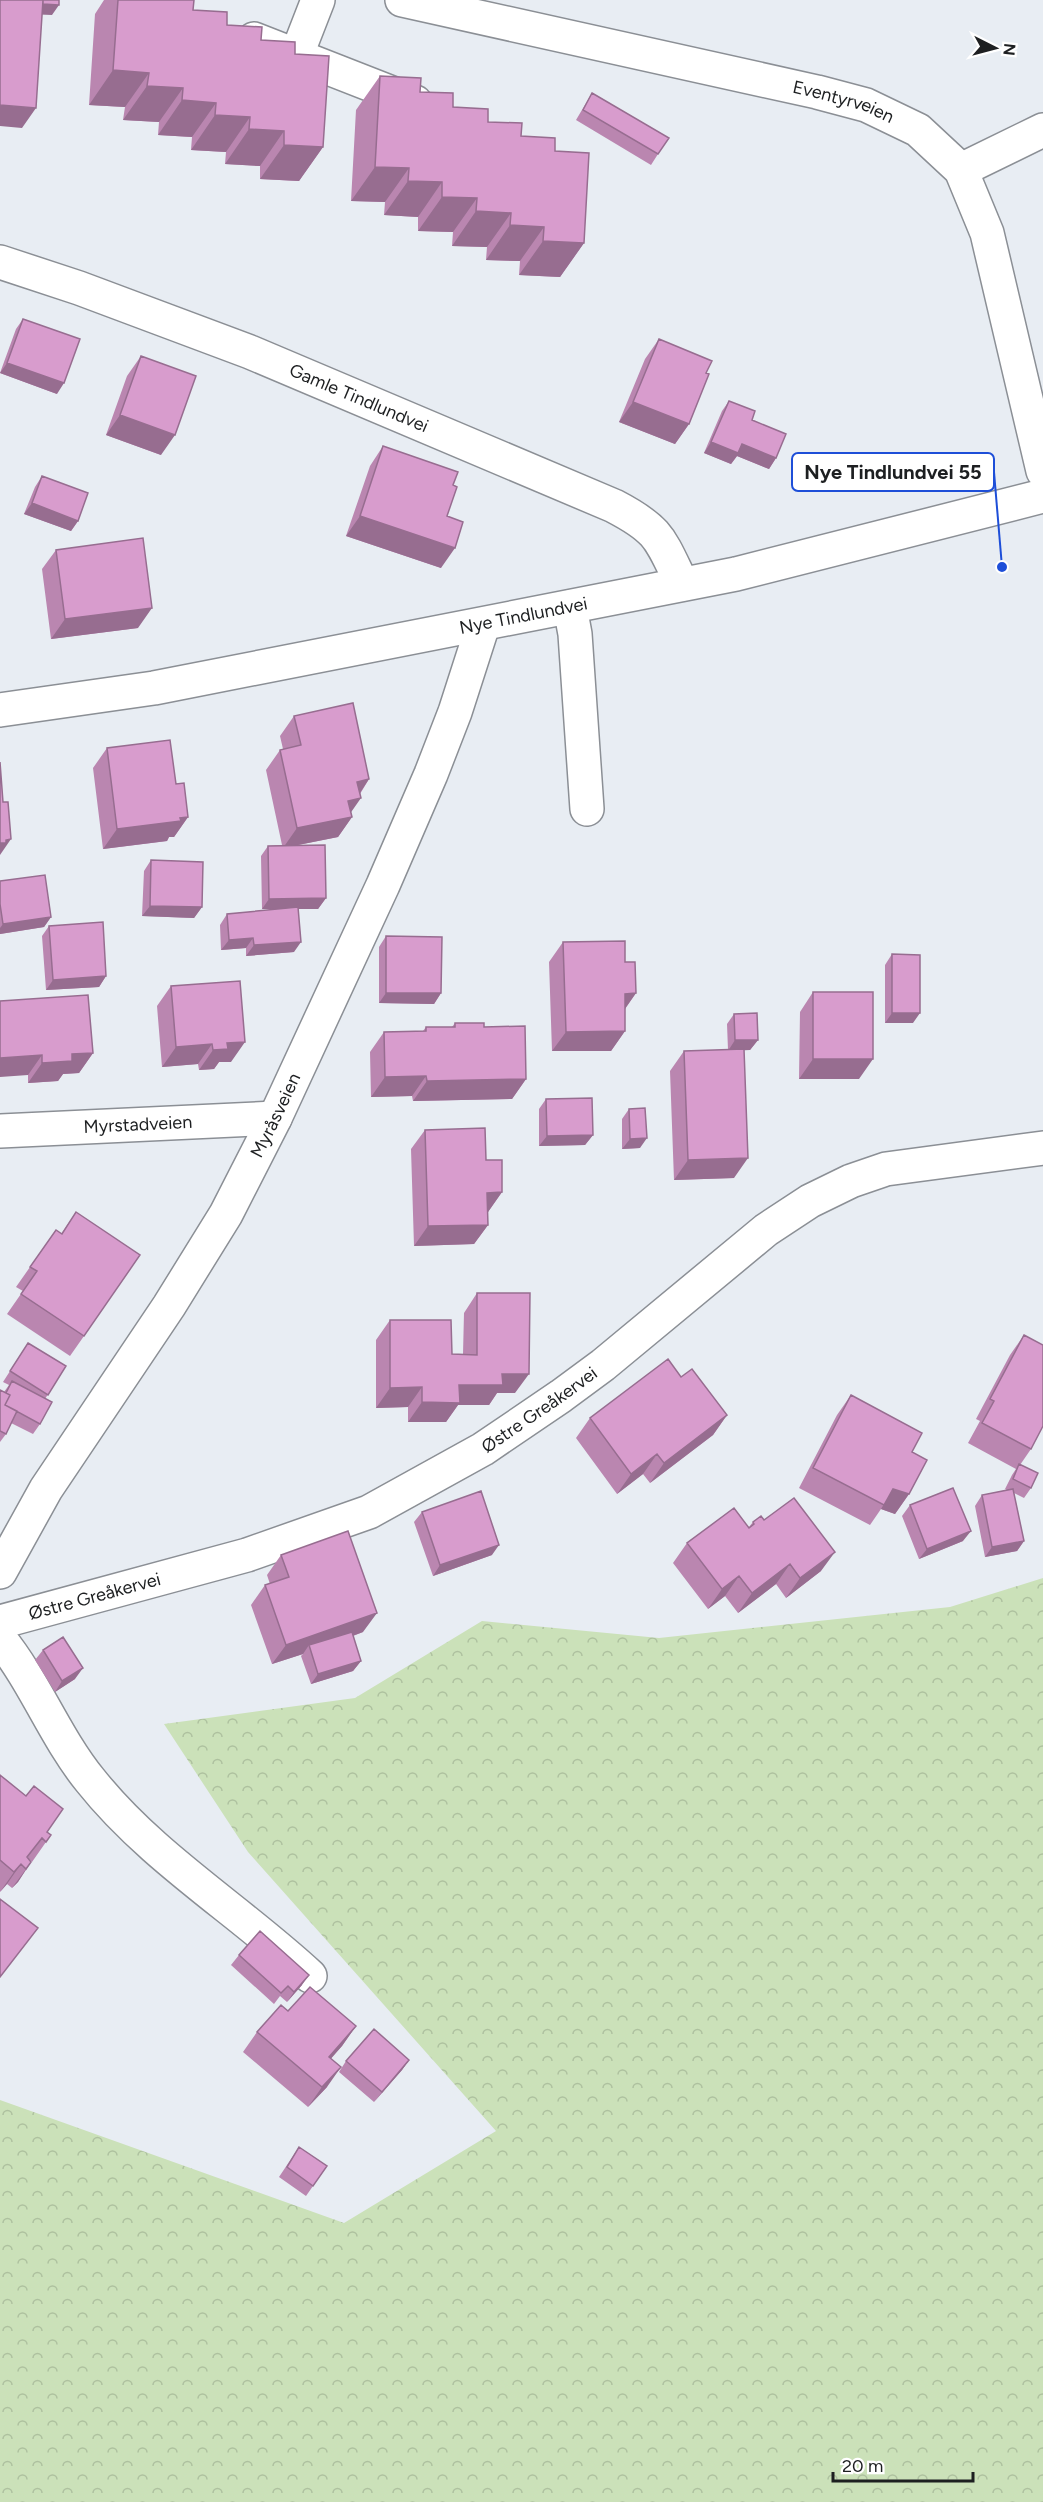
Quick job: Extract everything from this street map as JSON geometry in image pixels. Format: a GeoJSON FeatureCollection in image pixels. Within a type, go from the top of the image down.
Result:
{"type":"FeatureCollection","features":[{"type":"Feature","properties":{"kind":"street"},"geometry":{"type":"LineString","coordinates":[[297,54],[318,0]]}},
{"type":"Feature","properties":{"kind":"street","name":"Eventyrveien"},"geometry":{"type":"LineString","coordinates":[[402,0],[866,105],[918,130],[961,170],[987,232],[1043,471]]}},
{"type":"Feature","properties":{"kind":"street"},"geometry":{"type":"LineString","coordinates":[[229,31],[297,54],[447,115]]}},
{"type":"Feature","properties":{"kind":"street"},"geometry":{"type":"LineString","coordinates":[[961,170],[1043,130]]}},
{"type":"Feature","properties":{"kind":"street","name":"Gamle Tindlundvei"},"geometry":{"type":"LineString","coordinates":[[0,262],[79,288],[250,352],[614,506],[641,520],[660,537],[682,584]]}},
{"type":"Feature","properties":{"kind":"street","name":"Nye Tindlundvei"},"geometry":{"type":"LineString","coordinates":[[0,710],[154,688],[736,574],[1043,496]]}},
{"type":"Feature","properties":{"kind":"street"},"geometry":{"type":"LineString","coordinates":[[570,608],[575,634],[587,809]]}},
{"type":"Feature","properties":{"kind":"street","name":"Myråsveien"},"geometry":{"type":"LineString","coordinates":[[0,1572],[46,1489],[169,1306],[226,1214],[275,1118],[383,885],[431,774],[455,712],[483,625]]}},
{"type":"Feature","properties":{"kind":"street","name":"Myrstadveien"},"geometry":{"type":"LineString","coordinates":[[0,1131],[275,1118]]}},
{"type":"Feature","properties":{"kind":"street","name":"Østre Greåkervei"},"geometry":{"type":"LineString","coordinates":[[0,1622],[247,1555],[369,1512],[483,1449],[561,1396],[603,1365],[766,1230],[810,1200],[851,1180],[886,1169],[1043,1148]]}},
{"type":"Feature","properties":{"kind":"street"},"geometry":{"type":"LineString","coordinates":[[0,1639],[14,1656],[68,1750],[90,1781],[138,1830],[274,1942],[310,1976]]}},
{"type":"Feature","properties":{"kind":"green space"},"geometry":{"type":"Polygon","coordinates":[[[1043,1578],[1043,2502],[0,2502],[0,2100],[344,2223],[496,2131],[248,1852],[164,1724],[355,1698],[482,1621],[659,1638],[950,1607],[1043,1578]]]}},
{"type":"Feature","properties":{"kind":"building"},"geometry":{"type":"Polygon","coordinates":[[[0,0],[43,0],[36,108],[0,105],[0,0]]]}},
{"type":"Feature","properties":{"kind":"building"},"geometry":{"type":"Polygon","coordinates":[[[43,0],[59,0],[59,5],[43,4],[43,0]]]}},
{"type":"Feature","properties":{"kind":"building"},"geometry":{"type":"Polygon","coordinates":[[[118,0],[194,0],[193,10],[227,12],[227,25],[262,27],[261,40],[295,42],[295,54],[329,56],[323,147],[284,145],[284,131],[249,129],[250,117],[215,115],[216,103],[182,100],[183,88],[147,86],[149,73],[113,70],[118,0]]]}},
{"type":"Feature","properties":{"kind":"building"},"geometry":{"type":"Polygon","coordinates":[[[380,76],[421,78],[420,92],[453,93],[453,107],[488,109],[488,122],[522,123],[521,136],[555,138],[555,151],[589,153],[584,243],[543,241],[544,227],[510,225],[511,213],[476,211],[477,198],[442,197],[442,182],[408,181],[409,168],[375,167],[380,76]]]}},
{"type":"Feature","properties":{"kind":"building"},"geometry":{"type":"Polygon","coordinates":[[[592,93],[669,138],[658,154],[583,110],[592,93]]]}},
{"type":"Feature","properties":{"kind":"building"},"geometry":{"type":"Polygon","coordinates":[[[23,319],[80,339],[64,383],[7,363],[23,319]]]}},
{"type":"Feature","properties":{"kind":"building"},"geometry":{"type":"Polygon","coordinates":[[[659,339],[712,361],[689,424],[633,402],[659,339]]]}},
{"type":"Feature","properties":{"kind":"building"},"geometry":{"type":"Polygon","coordinates":[[[141,356],[196,376],[175,435],[120,415],[141,356]]]}},
{"type":"Feature","properties":{"kind":"building"},"geometry":{"type":"Polygon","coordinates":[[[729,401],[755,411],[752,420],[786,434],[776,458],[742,444],[738,453],[711,442],[729,401]]]}},
{"type":"Feature","properties":{"kind":"building"},"geometry":{"type":"Polygon","coordinates":[[[383,446],[458,472],[453,485],[457,487],[447,516],[463,522],[455,548],[360,516],[383,446]]]}},
{"type":"Feature","properties":{"kind":"building"},"geometry":{"type":"Polygon","coordinates":[[[42,476],[88,493],[78,521],[32,503],[42,476]]]}},
{"type":"Feature","properties":{"kind":"building"},"geometry":{"type":"Polygon","coordinates":[[[143,538],[152,608],[65,619],[56,550],[143,538]]]}},
{"type":"Feature","properties":{"kind":"building"},"geometry":{"type":"Polygon","coordinates":[[[353,703],[369,779],[357,782],[361,798],[348,801],[352,817],[297,828],[280,750],[301,745],[294,716],[353,703]]]}},
{"type":"Feature","properties":{"kind":"building"},"geometry":{"type":"Polygon","coordinates":[[[170,740],[176,784],[184,783],[188,817],[180,818],[181,821],[117,829],[107,748],[170,740]]]}},
{"type":"Feature","properties":{"kind":"building"},"geometry":{"type":"Polygon","coordinates":[[[0,762],[3,802],[8,802],[11,839],[6,840],[6,843],[0,843],[0,762]]]}},
{"type":"Feature","properties":{"kind":"building"},"geometry":{"type":"Polygon","coordinates":[[[325,845],[326,898],[269,899],[268,846],[325,845]]]}},
{"type":"Feature","properties":{"kind":"building"},"geometry":{"type":"Polygon","coordinates":[[[151,860],[203,862],[202,907],[150,906],[151,860]]]}},
{"type":"Feature","properties":{"kind":"building"},"geometry":{"type":"Polygon","coordinates":[[[45,875],[51,917],[3,924],[0,881],[45,875]]]}},
{"type":"Feature","properties":{"kind":"building"},"geometry":{"type":"Polygon","coordinates":[[[298,907],[301,942],[254,945],[253,938],[229,940],[227,914],[298,907]]]}},
{"type":"Feature","properties":{"kind":"building"},"geometry":{"type":"Polygon","coordinates":[[[103,922],[106,976],[53,980],[49,926],[103,922]]]}},
{"type":"Feature","properties":{"kind":"building"},"geometry":{"type":"Polygon","coordinates":[[[386,936],[442,937],[441,993],[386,993],[386,936]]]}},
{"type":"Feature","properties":{"kind":"building"},"geometry":{"type":"Polygon","coordinates":[[[625,941],[625,962],[635,962],[636,993],[625,994],[625,1031],[566,1032],[563,942],[625,941]]]}},
{"type":"Feature","properties":{"kind":"building"},"geometry":{"type":"Polygon","coordinates":[[[892,954],[920,955],[920,1013],[892,1013],[892,954]]]}},
{"type":"Feature","properties":{"kind":"building"},"geometry":{"type":"Polygon","coordinates":[[[240,981],[245,1042],[227,1043],[228,1049],[213,1050],[212,1044],[176,1047],[171,986],[240,981]]]}},
{"type":"Feature","properties":{"kind":"building"},"geometry":{"type":"Polygon","coordinates":[[[813,992],[873,992],[873,1059],[813,1059],[813,992]]]}},
{"type":"Feature","properties":{"kind":"building"},"geometry":{"type":"Polygon","coordinates":[[[88,995],[93,1053],[72,1054],[72,1061],[42,1063],[42,1055],[0,1058],[0,1001],[88,995]]]}},
{"type":"Feature","properties":{"kind":"building"},"geometry":{"type":"Polygon","coordinates":[[[757,1013],[758,1040],[735,1040],[734,1014],[757,1013]]]}},
{"type":"Feature","properties":{"kind":"building"},"geometry":{"type":"Polygon","coordinates":[[[455,1023],[484,1023],[484,1027],[525,1026],[526,1079],[427,1081],[426,1076],[385,1077],[384,1032],[426,1031],[426,1027],[455,1027],[455,1023]]]}},
{"type":"Feature","properties":{"kind":"building"},"geometry":{"type":"Polygon","coordinates":[[[744,1049],[748,1158],[688,1160],[684,1051],[744,1049]]]}},
{"type":"Feature","properties":{"kind":"building"},"geometry":{"type":"Polygon","coordinates":[[[592,1098],[593,1135],[547,1136],[546,1099],[592,1098]]]}},
{"type":"Feature","properties":{"kind":"building"},"geometry":{"type":"Polygon","coordinates":[[[645,1108],[647,1138],[630,1139],[629,1109],[645,1108]]]}},
{"type":"Feature","properties":{"kind":"building"},"geometry":{"type":"Polygon","coordinates":[[[485,1128],[486,1160],[502,1160],[502,1192],[487,1193],[488,1225],[428,1226],[425,1130],[485,1128]]]}},
{"type":"Feature","properties":{"kind":"building"},"geometry":{"type":"Polygon","coordinates":[[[76,1212],[140,1255],[84,1336],[21,1294],[37,1271],[30,1267],[56,1230],[62,1234],[76,1212]]]}},
{"type":"Feature","properties":{"kind":"building"},"geometry":{"type":"Polygon","coordinates":[[[477,1293],[530,1293],[529,1374],[502,1374],[503,1385],[459,1385],[460,1403],[422,1402],[422,1387],[390,1388],[390,1320],[451,1320],[452,1354],[477,1355],[477,1293]]]}},
{"type":"Feature","properties":{"kind":"building"},"geometry":{"type":"Polygon","coordinates":[[[1024,1335],[1043,1345],[1043,1426],[1031,1449],[982,1423],[994,1401],[990,1399],[1024,1335]]]}},
{"type":"Feature","properties":{"kind":"building"},"geometry":{"type":"Polygon","coordinates":[[[28,1343],[66,1366],[48,1395],[10,1371],[28,1343]]]}},
{"type":"Feature","properties":{"kind":"building"},"geometry":{"type":"Polygon","coordinates":[[[668,1359],[681,1377],[692,1369],[727,1415],[664,1463],[657,1454],[631,1474],[590,1418],[668,1359]]]}},
{"type":"Feature","properties":{"kind":"building"},"geometry":{"type":"Polygon","coordinates":[[[12,1381],[52,1402],[40,1424],[5,1405],[10,1395],[6,1393],[12,1381]]]}},
{"type":"Feature","properties":{"kind":"building"},"geometry":{"type":"Polygon","coordinates":[[[0,1390],[10,1395],[5,1405],[17,1411],[6,1434],[0,1431],[0,1390]]]}},
{"type":"Feature","properties":{"kind":"building"},"geometry":{"type":"Polygon","coordinates":[[[851,1395],[922,1433],[912,1452],[927,1460],[909,1494],[893,1489],[884,1505],[813,1468],[851,1395]]]}},
{"type":"Feature","properties":{"kind":"building"},"geometry":{"type":"Polygon","coordinates":[[[1019,1464],[1038,1473],[1031,1488],[1013,1479],[1019,1464]]]}},
{"type":"Feature","properties":{"kind":"building"},"geometry":{"type":"Polygon","coordinates":[[[953,1488],[971,1531],[927,1549],[910,1505],[953,1488]]]}},
{"type":"Feature","properties":{"kind":"building"},"geometry":{"type":"Polygon","coordinates":[[[1013,1489],[1024,1541],[992,1547],[982,1495],[1013,1489]]]}},
{"type":"Feature","properties":{"kind":"building"},"geometry":{"type":"Polygon","coordinates":[[[481,1491],[499,1545],[440,1565],[422,1512],[481,1491]]]}},
{"type":"Feature","properties":{"kind":"building"},"geometry":{"type":"Polygon","coordinates":[[[794,1498],[835,1552],[800,1578],[790,1564],[752,1593],[739,1576],[722,1589],[687,1543],[734,1508],[749,1528],[761,1516],[764,1520],[794,1498]]]}},
{"type":"Feature","properties":{"kind":"building"},"geometry":{"type":"Polygon","coordinates":[[[348,1531],[377,1613],[286,1645],[265,1585],[289,1577],[281,1555],[348,1531]]]}},
{"type":"Feature","properties":{"kind":"building"},"geometry":{"type":"Polygon","coordinates":[[[352,1632],[361,1661],[318,1674],[309,1645],[352,1632]]]}},
{"type":"Feature","properties":{"kind":"building"},"geometry":{"type":"Polygon","coordinates":[[[63,1637],[83,1668],[62,1681],[43,1650],[63,1637]]]}},
{"type":"Feature","properties":{"kind":"building"},"geometry":{"type":"Polygon","coordinates":[[[0,1775],[26,1796],[34,1786],[63,1809],[47,1832],[51,1835],[46,1842],[42,1838],[27,1857],[31,1862],[26,1869],[21,1864],[14,1872],[0,1860],[0,1775]]]}},
{"type":"Feature","properties":{"kind":"building"},"geometry":{"type":"Polygon","coordinates":[[[0,1899],[38,1928],[0,1977],[0,1899]]]}},
{"type":"Feature","properties":{"kind":"building"},"geometry":{"type":"Polygon","coordinates":[[[260,1931],[309,1975],[294,1992],[288,1986],[281,1993],[239,1955],[260,1931]]]}},
{"type":"Feature","properties":{"kind":"building"},"geometry":{"type":"Polygon","coordinates":[[[310,1987],[356,2026],[329,2057],[341,2067],[322,2087],[257,2032],[281,2005],[288,2011],[310,1987]]]}},
{"type":"Feature","properties":{"kind":"building"},"geometry":{"type":"Polygon","coordinates":[[[374,2029],[409,2060],[382,2092],[346,2061],[374,2029]]]}},
{"type":"Feature","properties":{"kind":"building"},"geometry":{"type":"Polygon","coordinates":[[[299,2147],[327,2166],[313,2186],[287,2167],[299,2147]]]}},
{"type":"Feature","properties":{"kind":"place","name":"Nye Tindlundvei 55"},"geometry":{"type":"Point","coordinates":[1002,567]}}]}
